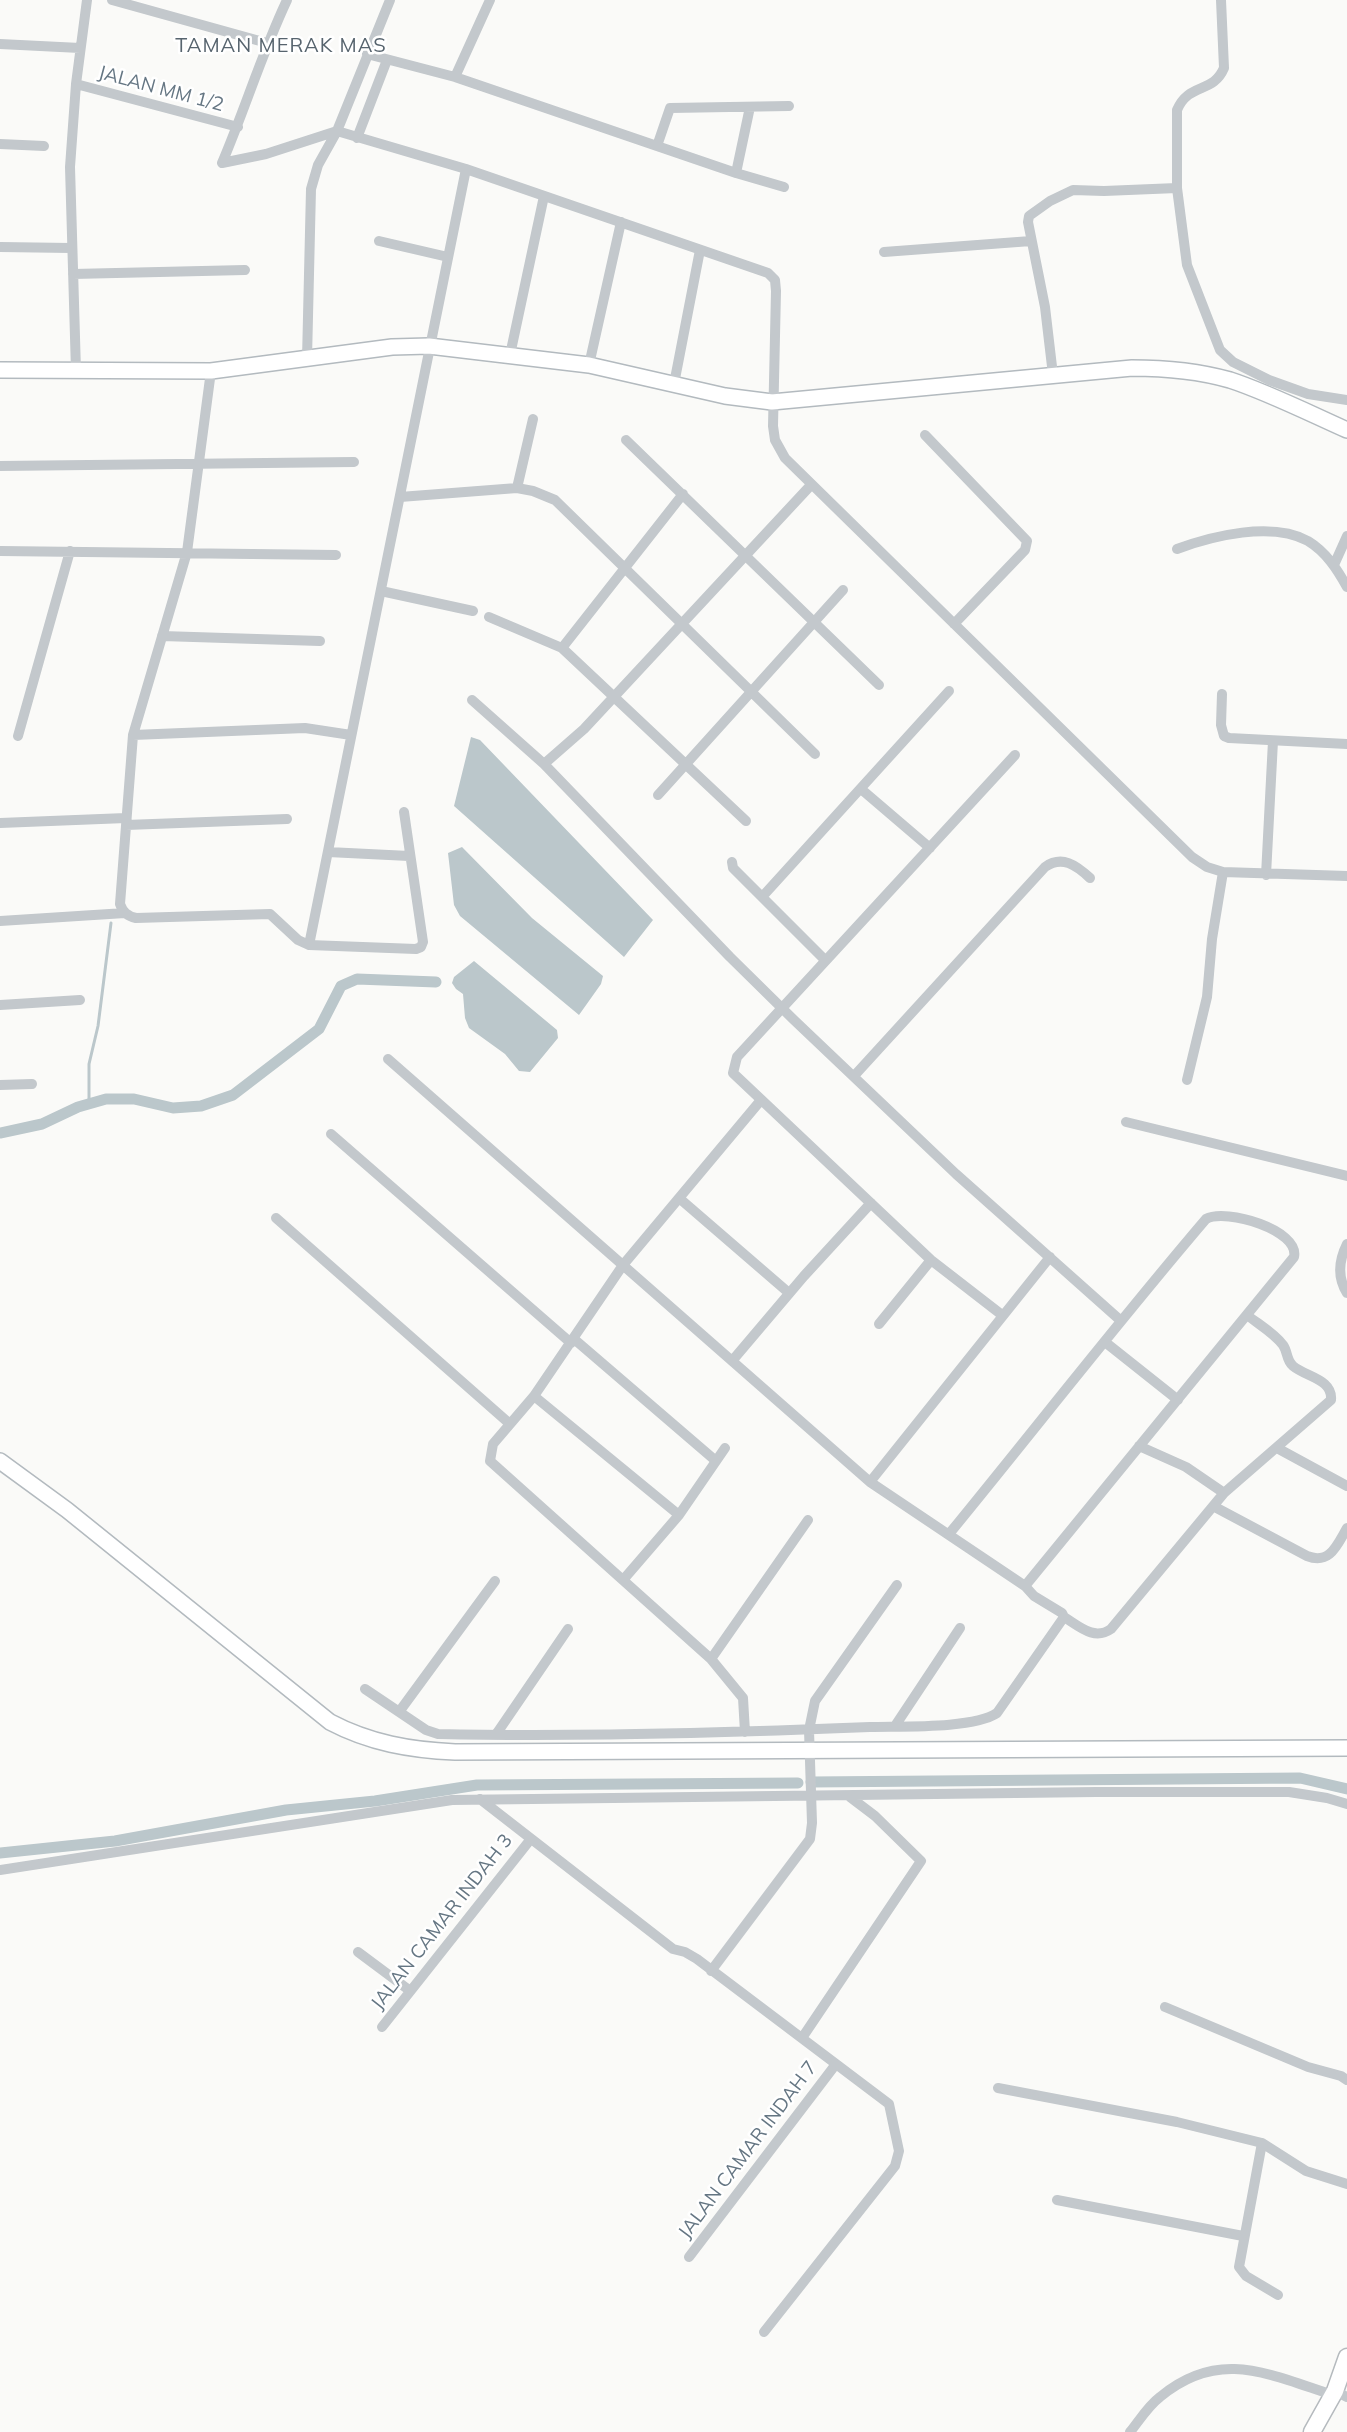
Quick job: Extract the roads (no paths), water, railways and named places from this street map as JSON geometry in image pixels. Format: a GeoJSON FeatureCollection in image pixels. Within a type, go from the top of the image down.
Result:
{"type":"FeatureCollection","features":[{"type":"Feature","properties":{"kind":"main road"},"geometry":{"type":"LineString","coordinates":[[0,370],[211,371],[392,347],[429,346],[589,365],[735,398],[772,402],[1132,368],[1196,372],[1233,381],[1347,430]]}},
{"type":"Feature","properties":{"kind":"main road"},"geometry":{"type":"LineString","coordinates":[[0,1461],[67,1510],[312,1708],[351,1733],[399,1747],[455,1752],[1347,1748]]}},
{"type":"Feature","properties":{"kind":"main road"},"geometry":{"type":"LineString","coordinates":[[1312,2432],[1338,2394],[1347,2357]]}},
{"type":"Feature","properties":{"kind":"street"},"geometry":{"type":"LineString","coordinates":[[76,370],[70,167],[76,84],[87,0]]}},
{"type":"Feature","properties":{"kind":"street"},"geometry":{"type":"LineString","coordinates":[[112,0],[267,43]]}},
{"type":"Feature","properties":{"kind":"street"},"geometry":{"type":"LineString","coordinates":[[287,0],[267,43],[238,127],[222,163],[266,154],[337,131],[466,169],[768,274],[775,280],[776,291],[772,402],[774,433],[778,447],[785,458],[1192,857],[1207,867],[1223,872],[1347,876]]}},
{"type":"Feature","properties":{"kind":"street"},"geometry":{"type":"LineString","coordinates":[[307,359],[311,189],[318,165],[337,131],[390,0]]}},
{"type":"Feature","properties":{"kind":"street"},"geometry":{"type":"LineString","coordinates":[[455,77],[490,0]]}},
{"type":"Feature","properties":{"kind":"street"},"geometry":{"type":"LineString","coordinates":[[1221,0],[1224,68],[1220,78],[1212,84],[1192,91],[1181,99],[1176,110],[1177,188],[1186,266],[1224,355],[1269,380],[1308,394],[1347,400]]}},
{"type":"Feature","properties":{"kind":"street"},"geometry":{"type":"LineString","coordinates":[[0,44],[80,48]]}},
{"type":"Feature","properties":{"kind":"street"},"geometry":{"type":"LineString","coordinates":[[367,54],[455,77],[736,174],[784,186]]}},
{"type":"Feature","properties":{"kind":"street"},"geometry":{"type":"LineString","coordinates":[[356,138],[387,60]]}},
{"type":"Feature","properties":{"kind":"street","name":"JALAN MM 1/2"},"geometry":{"type":"LineString","coordinates":[[76,84],[238,127]]}},
{"type":"Feature","properties":{"kind":"street"},"geometry":{"type":"LineString","coordinates":[[657,146],[670,108],[789,106]]}},
{"type":"Feature","properties":{"kind":"street"},"geometry":{"type":"LineString","coordinates":[[736,174],[750,107]]}},
{"type":"Feature","properties":{"kind":"street"},"geometry":{"type":"LineString","coordinates":[[0,144],[44,146]]}},
{"type":"Feature","properties":{"kind":"street"},"geometry":{"type":"LineString","coordinates":[[309,944],[466,169]]}},
{"type":"Feature","properties":{"kind":"street"},"geometry":{"type":"LineString","coordinates":[[1053,375],[1045,308],[1031,241],[1029,216],[1062,194],[1080,188],[1104,191],[1177,188]]}},
{"type":"Feature","properties":{"kind":"street"},"geometry":{"type":"LineString","coordinates":[[510,355],[544,196]]}},
{"type":"Feature","properties":{"kind":"street"},"geometry":{"type":"LineString","coordinates":[[589,365],[621,222]]}},
{"type":"Feature","properties":{"kind":"street"},"geometry":{"type":"LineString","coordinates":[[379,241],[448,257]]}},
{"type":"Feature","properties":{"kind":"street"},"geometry":{"type":"LineString","coordinates":[[884,252],[1031,241]]}},
{"type":"Feature","properties":{"kind":"street"},"geometry":{"type":"LineString","coordinates":[[0,246],[71,248]]}},
{"type":"Feature","properties":{"kind":"street"},"geometry":{"type":"LineString","coordinates":[[674,384],[700,250]]}},
{"type":"Feature","properties":{"kind":"street"},"geometry":{"type":"LineString","coordinates":[[73,274],[245,270]]}},
{"type":"Feature","properties":{"kind":"street"},"geometry":{"type":"LineString","coordinates":[[125,913],[120,904],[133,735],[187,552],[211,371]]}},
{"type":"Feature","properties":{"kind":"street"},"geometry":{"type":"LineString","coordinates":[[517,488],[533,419]]}},
{"type":"Feature","properties":{"kind":"street"},"geometry":{"type":"LineString","coordinates":[[924,435],[1027,541],[1026,550],[954,624]]}},
{"type":"Feature","properties":{"kind":"street"},"geometry":{"type":"LineString","coordinates":[[626,440],[880,685]]}},
{"type":"Feature","properties":{"kind":"street"},"geometry":{"type":"LineString","coordinates":[[0,466],[354,462]]}},
{"type":"Feature","properties":{"kind":"street"},"geometry":{"type":"LineString","coordinates":[[544,764],[584,729],[811,485]]}},
{"type":"Feature","properties":{"kind":"street"},"geometry":{"type":"LineString","coordinates":[[400,497],[517,488],[533,491],[555,500],[625,570],[753,691],[815,754]]}},
{"type":"Feature","properties":{"kind":"street"},"geometry":{"type":"LineString","coordinates":[[562,648],[625,570],[682,494]]}},
{"type":"Feature","properties":{"kind":"street"},"geometry":{"type":"LineString","coordinates":[[1176,549],[1208,538],[1233,533],[1259,532],[1284,534],[1307,540],[1322,552],[1334,565],[1347,587]]}},
{"type":"Feature","properties":{"kind":"street"},"geometry":{"type":"LineString","coordinates":[[1334,565],[1347,536]]}},
{"type":"Feature","properties":{"kind":"street"},"geometry":{"type":"LineString","coordinates":[[0,551],[336,555]]}},
{"type":"Feature","properties":{"kind":"street"},"geometry":{"type":"LineString","coordinates":[[18,736],[70,551]]}},
{"type":"Feature","properties":{"kind":"street"},"geometry":{"type":"LineString","coordinates":[[658,795],[843,590]]}},
{"type":"Feature","properties":{"kind":"street"},"geometry":{"type":"LineString","coordinates":[[381,591],[473,611]]}},
{"type":"Feature","properties":{"kind":"street"},"geometry":{"type":"LineString","coordinates":[[489,616],[562,648],[746,820]]}},
{"type":"Feature","properties":{"kind":"street"},"geometry":{"type":"LineString","coordinates":[[162,636],[320,641]]}},
{"type":"Feature","properties":{"kind":"street"},"geometry":{"type":"LineString","coordinates":[[762,897],[949,691]]}},
{"type":"Feature","properties":{"kind":"street"},"geometry":{"type":"LineString","coordinates":[[1222,694],[1221,725],[1224,736],[1229,738],[1347,744]]}},
{"type":"Feature","properties":{"kind":"street"},"geometry":{"type":"LineString","coordinates":[[472,700],[544,764],[723,950],[781,1007],[956,1174],[1120,1320]]}},
{"type":"Feature","properties":{"kind":"street"},"geometry":{"type":"LineString","coordinates":[[133,735],[305,728],[351,736]]}},
{"type":"Feature","properties":{"kind":"street"},"geometry":{"type":"LineString","coordinates":[[1266,874],[1274,740]]}},
{"type":"Feature","properties":{"kind":"street"},"geometry":{"type":"LineString","coordinates":[[1002,1315],[931,1260],[733,1073],[734,1062],[781,1007],[1015,755]]}},
{"type":"Feature","properties":{"kind":"street"},"geometry":{"type":"LineString","coordinates":[[861,789],[930,848]]}},
{"type":"Feature","properties":{"kind":"street"},"geometry":{"type":"LineString","coordinates":[[0,921],[125,913],[136,918],[270,914],[298,940],[309,944],[416,949],[421,947],[423,942],[404,812]]}},
{"type":"Feature","properties":{"kind":"street"},"geometry":{"type":"LineString","coordinates":[[0,823],[287,819]]}},
{"type":"Feature","properties":{"kind":"street"},"geometry":{"type":"LineString","coordinates":[[328,852],[410,856]]}},
{"type":"Feature","properties":{"kind":"street"},"geometry":{"type":"LineString","coordinates":[[732,862],[733,868],[825,960]]}},
{"type":"Feature","properties":{"kind":"street"},"geometry":{"type":"LineString","coordinates":[[854,1076],[1045,867],[1051,862],[1071,863],[1090,878]]}},
{"type":"Feature","properties":{"kind":"street"},"geometry":{"type":"LineString","coordinates":[[1187,1080],[1207,997],[1212,939],[1223,872]]}},
{"type":"Feature","properties":{"kind":"street"},"geometry":{"type":"LineString","coordinates":[[0,1004],[80,1000]]}},
{"type":"Feature","properties":{"kind":"street"},"geometry":{"type":"LineString","coordinates":[[388,1059],[870,1482],[1025,1586],[1034,1596],[1062,1613],[1064,1617],[1094,1634],[1104,1633],[1111,1628],[1224,1494],[1328,1405],[1332,1394],[1323,1383],[1288,1361],[1282,1343],[1247,1315]]}},
{"type":"Feature","properties":{"kind":"street"},"geometry":{"type":"LineString","coordinates":[[0,1085],[32,1084]]}},
{"type":"Feature","properties":{"kind":"street"},"geometry":{"type":"LineString","coordinates":[[745,1732],[743,1698],[710,1659],[490,1461],[493,1444],[534,1396],[623,1265],[761,1100]]}},
{"type":"Feature","properties":{"kind":"street"},"geometry":{"type":"LineString","coordinates":[[1126,1122],[1347,1176]]}},
{"type":"Feature","properties":{"kind":"street"},"geometry":{"type":"LineString","coordinates":[[331,1134],[572,1341],[716,1461]]}},
{"type":"Feature","properties":{"kind":"street"},"geometry":{"type":"LineString","coordinates":[[679,1198],[789,1294]]}},
{"type":"Feature","properties":{"kind":"street"},"geometry":{"type":"LineString","coordinates":[[732,1361],[871,1203]]}},
{"type":"Feature","properties":{"kind":"street"},"geometry":{"type":"LineString","coordinates":[[949,1534],[1120,1320],[1206,1219],[1217,1216],[1265,1224],[1294,1245],[1296,1250],[1294,1257],[1025,1586]]}},
{"type":"Feature","properties":{"kind":"street"},"geometry":{"type":"LineString","coordinates":[[276,1218],[510,1424]]}},
{"type":"Feature","properties":{"kind":"street"},"geometry":{"type":"LineString","coordinates":[[1347,1244],[1340,1263],[1340,1274],[1347,1292]]}},
{"type":"Feature","properties":{"kind":"street"},"geometry":{"type":"LineString","coordinates":[[870,1482],[1050,1257]]}},
{"type":"Feature","properties":{"kind":"street"},"geometry":{"type":"LineString","coordinates":[[879,1324],[931,1260]]}},
{"type":"Feature","properties":{"kind":"street"},"geometry":{"type":"LineString","coordinates":[[1104,1342],[1178,1400]]}},
{"type":"Feature","properties":{"kind":"street"},"geometry":{"type":"LineString","coordinates":[[534,1396],[679,1515]]}},
{"type":"Feature","properties":{"kind":"street"},"geometry":{"type":"LineString","coordinates":[[1139,1446],[1186,1467],[1224,1494]]}},
{"type":"Feature","properties":{"kind":"street"},"geometry":{"type":"LineString","coordinates":[[624,1580],[679,1515],[725,1448]]}},
{"type":"Feature","properties":{"kind":"street"},"geometry":{"type":"LineString","coordinates":[[1277,1448],[1347,1486]]}},
{"type":"Feature","properties":{"kind":"street"},"geometry":{"type":"LineString","coordinates":[[1213,1506],[1319,1560],[1333,1552],[1347,1528]]}},
{"type":"Feature","properties":{"kind":"street"},"geometry":{"type":"LineString","coordinates":[[710,1659],[808,1520]]}},
{"type":"Feature","properties":{"kind":"street"},"geometry":{"type":"LineString","coordinates":[[399,1712],[495,1581]]}},
{"type":"Feature","properties":{"kind":"street"},"geometry":{"type":"LineString","coordinates":[[711,1971],[810,1839],[812,1797],[809,1730],[815,1701],[897,1585]]}},
{"type":"Feature","properties":{"kind":"street"},"geometry":{"type":"LineString","coordinates":[[365,1689],[433,1732],[745,1732],[944,1724],[990,1717],[1002,1707],[1064,1617]]}},
{"type":"Feature","properties":{"kind":"street"},"geometry":{"type":"LineString","coordinates":[[895,1726],[960,1628]]}},
{"type":"Feature","properties":{"kind":"street"},"geometry":{"type":"LineString","coordinates":[[497,1733],[568,1629]]}},
{"type":"Feature","properties":{"kind":"street"},"geometry":{"type":"LineString","coordinates":[[0,1870],[432,1803],[480,1799],[850,1797],[1096,1792],[1289,1792],[1328,1798],[1347,1804]]}},
{"type":"Feature","properties":{"kind":"street"},"geometry":{"type":"LineString","coordinates":[[802,2038],[921,1861],[876,1816],[850,1797]]}},
{"type":"Feature","properties":{"kind":"street"},"geometry":{"type":"LineString","coordinates":[[480,1799],[530,1840],[673,1949],[690,1954],[889,2104],[899,2151],[895,2166],[764,2332]]}},
{"type":"Feature","properties":{"kind":"street","name":"JALAN CAMAR INDAH 3"},"geometry":{"type":"LineString","coordinates":[[382,2027],[409,1990],[530,1840]]}},
{"type":"Feature","properties":{"kind":"street"},"geometry":{"type":"LineString","coordinates":[[358,1952],[409,1990]]}},
{"type":"Feature","properties":{"kind":"street"},"geometry":{"type":"LineString","coordinates":[[1165,2007],[1308,2067],[1341,2076],[1347,2080]]}},
{"type":"Feature","properties":{"kind":"street","name":"JALAN CAMAR INDAH 7"},"geometry":{"type":"LineString","coordinates":[[689,2257],[836,2064]]}},
{"type":"Feature","properties":{"kind":"street"},"geometry":{"type":"LineString","coordinates":[[998,2088],[1177,2122],[1262,2143],[1306,2171],[1347,2184]]}},
{"type":"Feature","properties":{"kind":"street"},"geometry":{"type":"LineString","coordinates":[[1262,2143],[1238,2263],[1240,2271],[1278,2295]]}},
{"type":"Feature","properties":{"kind":"street"},"geometry":{"type":"LineString","coordinates":[[1057,2200],[1243,2236]]}},
{"type":"Feature","properties":{"kind":"street"},"geometry":{"type":"LineString","coordinates":[[1130,2432],[1158,2398],[1187,2377],[1203,2371],[1237,2369],[1272,2376],[1338,2394]]}},
{"type":"Feature","properties":{"kind":"waterway"},"geometry":{"type":"LineString","coordinates":[[89,1104],[89,1064],[98,1026],[111,923]]}},
{"type":"Feature","properties":{"kind":"waterway"},"geometry":{"type":"LineString","coordinates":[[0,1133],[42,1124],[78,1107],[106,1099],[134,1099],[173,1108],[201,1106],[233,1095],[319,1029],[341,986],[357,979],[436,982]]}},
{"type":"Feature","properties":{"kind":"waterway"},"geometry":{"type":"LineString","coordinates":[[811,1782],[1300,1778],[1347,1789]]}},
{"type":"Feature","properties":{"kind":"waterway"},"geometry":{"type":"LineString","coordinates":[[0,1853],[115,1841],[286,1810],[375,1801],[477,1785],[798,1783]]}},
{"type":"Feature","properties":{"kind":"district","name":"TAMAN MERAK MAS"},"geometry":{"type":"Point","coordinates":[281,46]}}]}
